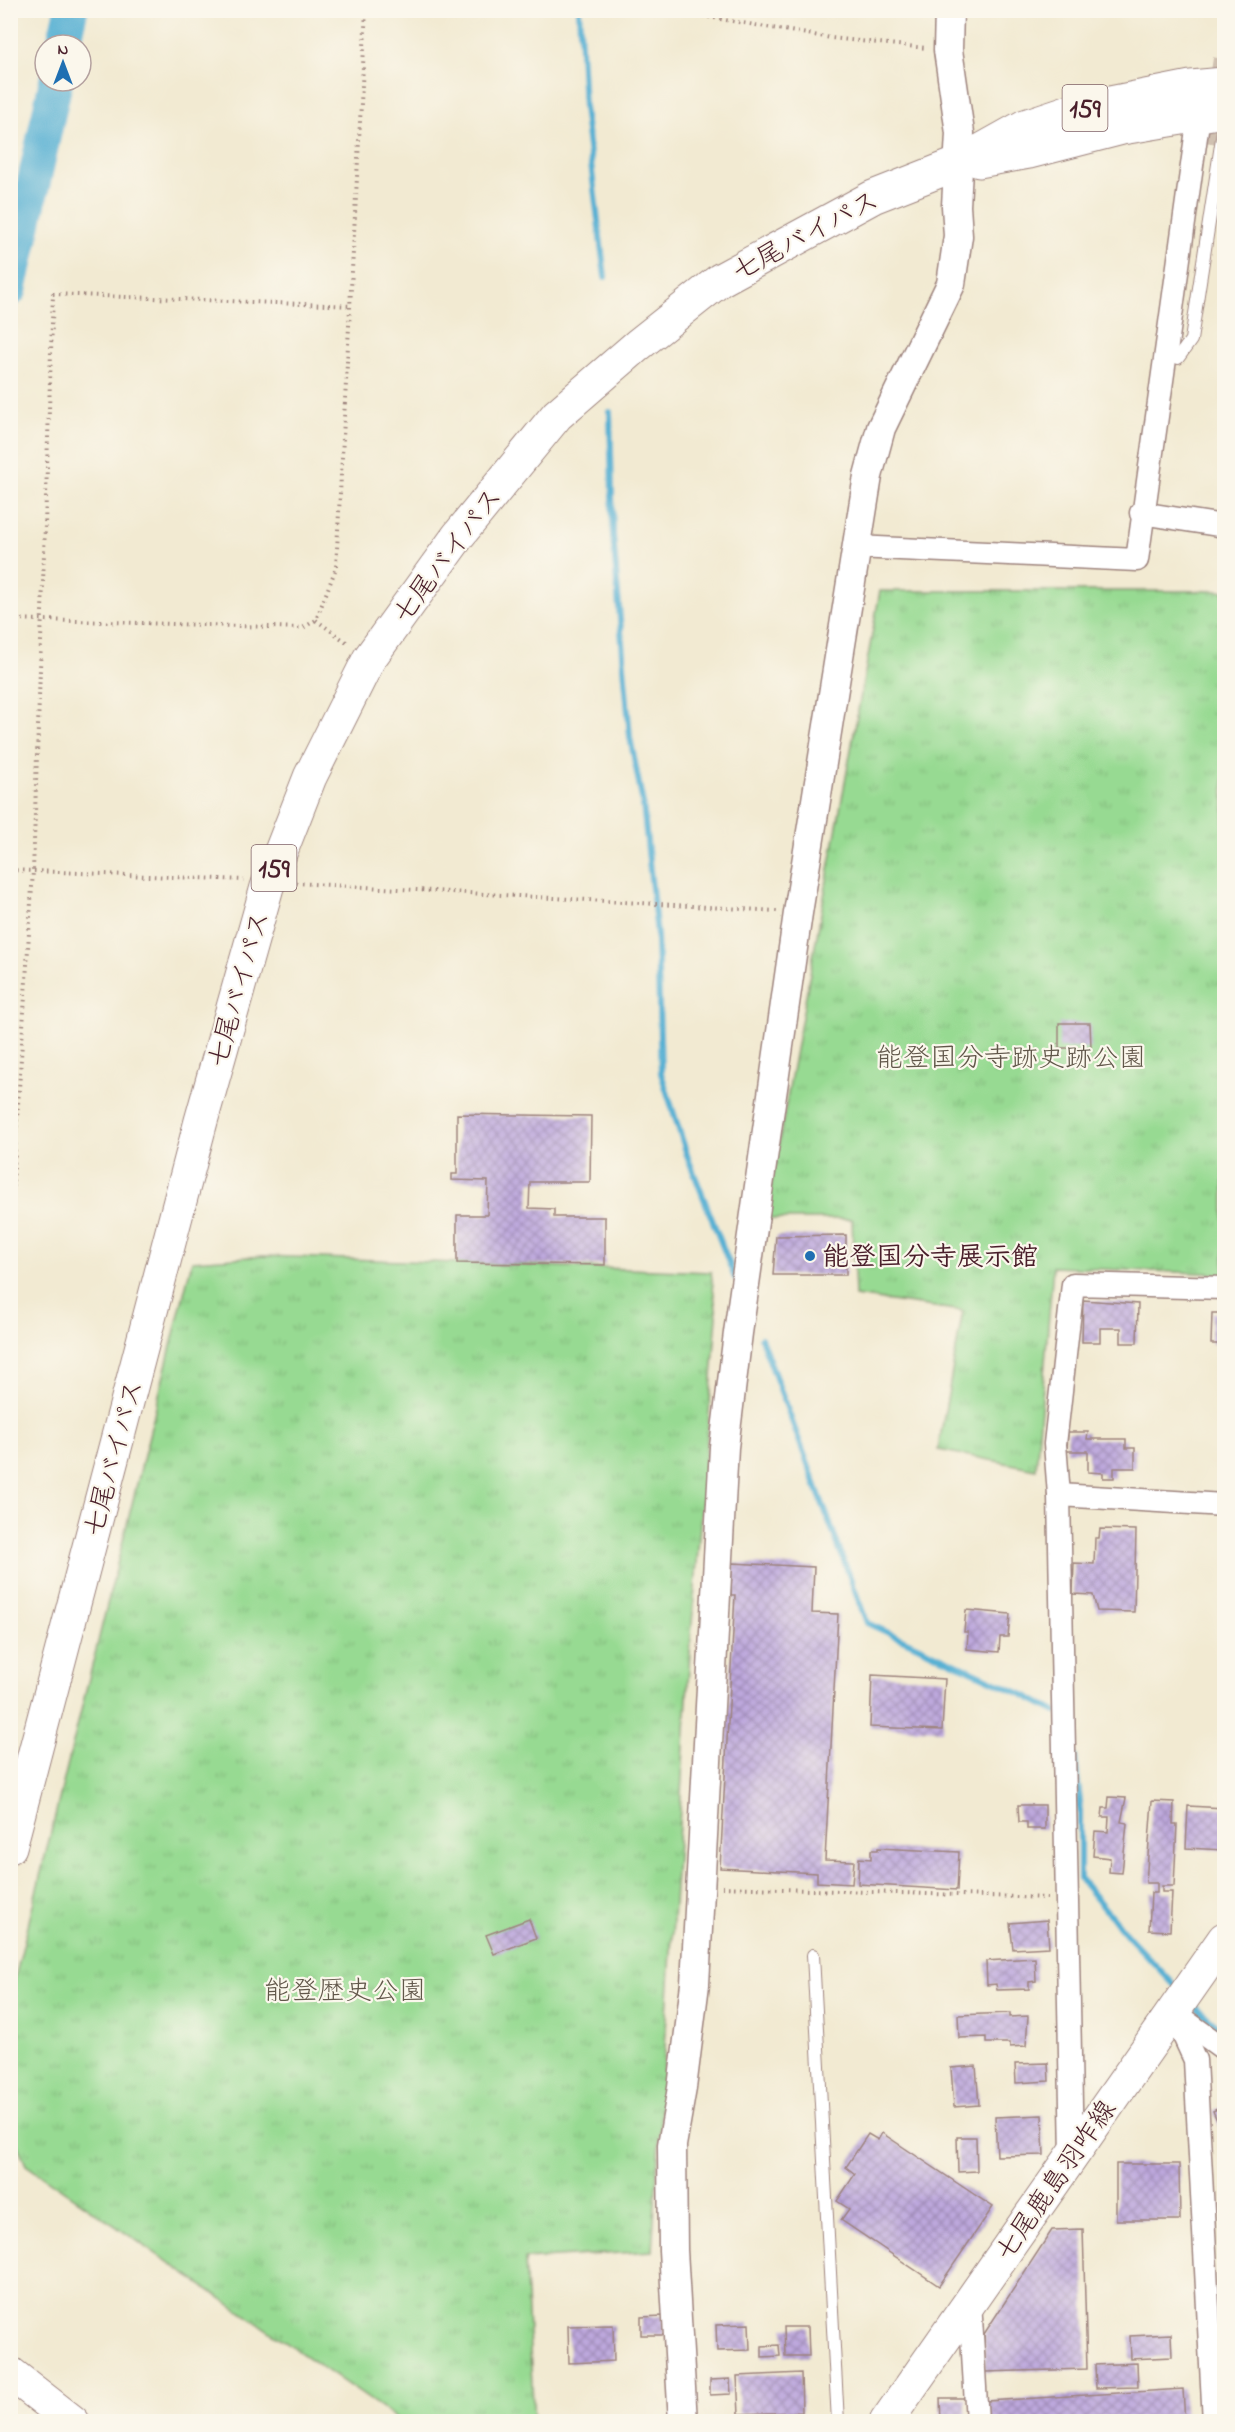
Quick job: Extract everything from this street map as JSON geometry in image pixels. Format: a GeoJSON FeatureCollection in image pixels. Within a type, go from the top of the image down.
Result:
{"type":"FeatureCollection","features":[{"type":"Feature","properties":{"kind":"main road","name":"七尾バイパス"},"geometry":{"type":"LineString","coordinates":[[10,1847],[201,1121],[269,881],[310,777],[369,659],[458,536],[557,415],[638,345],[720,280],[873,197],[957,165],[1024,126],[1070,111],[1191,87],[1224,84]]}},
{"type":"Feature","properties":{"kind":"main road","name":"七尾バイパス"},"geometry":{"type":"LineString","coordinates":[[957,165],[1029,152],[1122,128],[1215,123]]}},
{"type":"Feature","properties":{"kind":"main road","name":"七尾鹿島羽咋線"},"geometry":{"type":"LineString","coordinates":[[886,2421],[1224,1939]]}},
{"type":"Feature","properties":{"kind":"main road"},"geometry":{"type":"LineString","coordinates":[[10,2373],[73,2421]]}},
{"type":"Feature","properties":{"kind":"street"},"geometry":{"type":"LineString","coordinates":[[683,2421],[673,2250],[672,2145],[682,2088],[695,1984],[724,1447],[798,913],[868,476],[881,428],[951,284],[958,236],[958,114],[948,50],[949,10]]}},
{"type":"Feature","properties":{"kind":"street"},"geometry":{"type":"LineString","coordinates":[[855,547],[1137,560],[1142,513],[1215,123]]}},
{"type":"Feature","properties":{"kind":"street"},"geometry":{"type":"LineString","coordinates":[[1172,358],[1215,123]]}},
{"type":"Feature","properties":{"kind":"street"},"geometry":{"type":"LineString","coordinates":[[1142,513],[1224,526]]}},
{"type":"Feature","properties":{"kind":"street"},"geometry":{"type":"LineString","coordinates":[[1072,2156],[1059,1495],[1055,1444],[1074,1284],[1224,1288]]}},
{"type":"Feature","properties":{"kind":"street"},"geometry":{"type":"LineString","coordinates":[[1059,1495],[1224,1505]]}},
{"type":"Feature","properties":{"kind":"street"},"geometry":{"type":"LineString","coordinates":[[1180,2001],[1224,2049]]}},
{"type":"Feature","properties":{"kind":"street"},"geometry":{"type":"LineString","coordinates":[[1180,2001],[1195,2060],[1214,2421]]}},
{"type":"Feature","properties":{"kind":"street"},"geometry":{"type":"LineString","coordinates":[[970,2301],[977,2421]]}},
{"type":"Feature","properties":{"kind":"street"},"geometry":{"type":"LineString","coordinates":[[1212,2361],[1224,2386]]}},
{"type":"Feature","properties":{"kind":"lane"},"geometry":{"type":"LineString","coordinates":[[813,1955],[838,2421]]}},
{"type":"Feature","properties":{"kind":"path"},"geometry":{"type":"LineString","coordinates":[[10,619],[303,628],[316,620],[336,568],[352,306],[366,10]]}},
{"type":"Feature","properties":{"kind":"path"},"geometry":{"type":"LineString","coordinates":[[667,10],[831,38],[948,50]]}},
{"type":"Feature","properties":{"kind":"path"},"geometry":{"type":"LineString","coordinates":[[10,1229],[33,871],[53,294],[352,306]]}},
{"type":"Feature","properties":{"kind":"path"},"geometry":{"type":"LineString","coordinates":[[316,620],[369,659]]}},
{"type":"Feature","properties":{"kind":"path"},"geometry":{"type":"LineString","coordinates":[[10,870],[269,881],[667,903],[798,913]]}},
{"type":"Feature","properties":{"kind":"path"},"geometry":{"type":"LineString","coordinates":[[699,1887],[1066,1899]]}},
{"type":"Feature","properties":{"kind":"green space","name":"能登国分寺跡史跡公園"},"geometry":{"type":"Polygon","coordinates":[[[880,591],[1224,591],[1224,1274],[1053,1267],[1036,1469],[938,1450],[963,1311],[855,1296],[852,1219],[765,1219],[880,591]]]}},
{"type":"Feature","properties":{"kind":"green space","name":"能登歴史公園"},"geometry":{"type":"Polygon","coordinates":[[[264,1256],[711,1272],[717,1316],[691,1636],[652,2251],[525,2259],[534,2421],[401,2421],[26,2165],[11,2129],[11,1994],[192,1261],[264,1256]]]}},
{"type":"Feature","properties":{"kind":"building"},"geometry":{"type":"Polygon","coordinates":[[[1059,1023],[1090,1023],[1091,1048],[1059,1048],[1059,1023]]]}},
{"type":"Feature","properties":{"kind":"building"},"geometry":{"type":"Polygon","coordinates":[[[457,1114],[591,1116],[590,1182],[530,1182],[529,1208],[554,1209],[554,1217],[605,1217],[605,1265],[457,1263],[457,1215],[487,1215],[488,1181],[452,1180],[452,1174],[457,1174],[457,1114]]]}},
{"type":"Feature","properties":{"kind":"building","name":"能登国分寺展示館"},"geometry":{"type":"Polygon","coordinates":[[[846,1235],[846,1275],[773,1275],[776,1236],[846,1235]]]}},
{"type":"Feature","properties":{"kind":"building"},"geometry":{"type":"Polygon","coordinates":[[[1083,1300],[1138,1304],[1137,1343],[1121,1343],[1121,1328],[1100,1328],[1100,1342],[1082,1342],[1083,1300]]]}},
{"type":"Feature","properties":{"kind":"building"},"geometry":{"type":"Polygon","coordinates":[[[1212,1313],[1224,1313],[1224,1344],[1211,1344],[1212,1313]]]}},
{"type":"Feature","properties":{"kind":"building"},"geometry":{"type":"Polygon","coordinates":[[[1068,1432],[1088,1432],[1087,1439],[1126,1439],[1126,1448],[1135,1448],[1135,1468],[1114,1468],[1114,1478],[1103,1478],[1103,1473],[1088,1472],[1088,1451],[1067,1451],[1068,1432]]]}},
{"type":"Feature","properties":{"kind":"building"},"geometry":{"type":"Polygon","coordinates":[[[1100,1529],[1136,1530],[1134,1612],[1097,1611],[1093,1595],[1073,1594],[1074,1563],[1094,1564],[1095,1538],[1099,1538],[1100,1529]]]}},
{"type":"Feature","properties":{"kind":"building"},"geometry":{"type":"Polygon","coordinates":[[[732,1563],[814,1567],[812,1613],[838,1614],[825,1860],[854,1861],[852,1884],[817,1882],[817,1873],[720,1868],[735,1595],[731,1595],[732,1563]]]}},
{"type":"Feature","properties":{"kind":"building"},"geometry":{"type":"Polygon","coordinates":[[[966,1610],[1010,1614],[1008,1637],[1000,1637],[999,1652],[967,1649],[968,1632],[964,1632],[966,1610]]]}},
{"type":"Feature","properties":{"kind":"building"},"geometry":{"type":"Polygon","coordinates":[[[872,1675],[945,1679],[942,1730],[870,1727],[872,1675]]]}},
{"type":"Feature","properties":{"kind":"building"},"geometry":{"type":"Polygon","coordinates":[[[1109,1797],[1126,1798],[1121,1822],[1127,1823],[1122,1873],[1109,1872],[1110,1858],[1093,1856],[1095,1831],[1108,1832],[1109,1817],[1102,1817],[1103,1808],[1108,1808],[1109,1797]]]}},
{"type":"Feature","properties":{"kind":"building"},"geometry":{"type":"Polygon","coordinates":[[[1152,1801],[1174,1802],[1173,1824],[1177,1824],[1174,1886],[1162,1886],[1162,1892],[1172,1892],[1170,1931],[1149,1930],[1151,1893],[1157,1893],[1157,1883],[1146,1883],[1152,1801]]]}},
{"type":"Feature","properties":{"kind":"building"},"geometry":{"type":"Polygon","coordinates":[[[1018,1805],[1045,1805],[1045,1829],[1027,1829],[1027,1822],[1019,1822],[1018,1805]]]}},
{"type":"Feature","properties":{"kind":"building"},"geometry":{"type":"Polygon","coordinates":[[[1188,1806],[1224,1808],[1224,1850],[1186,1848],[1188,1806]]]}},
{"type":"Feature","properties":{"kind":"building"},"geometry":{"type":"Polygon","coordinates":[[[878,1848],[959,1852],[957,1890],[858,1884],[859,1858],[871,1859],[871,1850],[878,1850],[878,1848]]]}},
{"type":"Feature","properties":{"kind":"building"},"geometry":{"type":"Polygon","coordinates":[[[529,1919],[536,1938],[494,1954],[486,1935],[529,1919]]]}},
{"type":"Feature","properties":{"kind":"building"},"geometry":{"type":"Polygon","coordinates":[[[1047,1920],[1049,1947],[1013,1949],[1010,1923],[1047,1920]]]}},
{"type":"Feature","properties":{"kind":"building"},"geometry":{"type":"Polygon","coordinates":[[[1035,1958],[1036,1981],[1029,1982],[1029,1989],[997,1990],[996,1984],[987,1985],[986,1961],[1035,1958]]]}},
{"type":"Feature","properties":{"kind":"building"},"geometry":{"type":"Polygon","coordinates":[[[1010,2013],[1010,2017],[1028,2016],[1026,2046],[1010,2047],[1010,2043],[986,2043],[986,2037],[959,2038],[958,2015],[1010,2013]]]}},
{"type":"Feature","properties":{"kind":"building"},"geometry":{"type":"Polygon","coordinates":[[[1048,2063],[1049,2081],[1016,2083],[1015,2064],[1048,2063]]]}},
{"type":"Feature","properties":{"kind":"building"},"geometry":{"type":"Polygon","coordinates":[[[976,2066],[979,2105],[954,2107],[951,2068],[976,2066]]]}},
{"type":"Feature","properties":{"kind":"building"},"geometry":{"type":"Polygon","coordinates":[[[1224,2106],[1224,2137],[1213,2111],[1224,2106]]]}},
{"type":"Feature","properties":{"kind":"building"},"geometry":{"type":"Polygon","coordinates":[[[1042,2115],[1044,2155],[997,2156],[995,2117],[1042,2115]]]}},
{"type":"Feature","properties":{"kind":"building"},"geometry":{"type":"Polygon","coordinates":[[[882,2133],[993,2207],[939,2286],[841,2220],[849,2209],[837,2201],[855,2174],[846,2167],[868,2134],[878,2140],[882,2133]]]}},
{"type":"Feature","properties":{"kind":"building"},"geometry":{"type":"Polygon","coordinates":[[[957,2137],[976,2137],[977,2171],[958,2172],[957,2137]]]}},
{"type":"Feature","properties":{"kind":"building"},"geometry":{"type":"Polygon","coordinates":[[[1116,2164],[1179,2164],[1180,2220],[1116,2220],[1116,2164]]]}},
{"type":"Feature","properties":{"kind":"building"},"geometry":{"type":"Polygon","coordinates":[[[1083,2229],[1087,2369],[985,2372],[984,2334],[1052,2230],[1083,2229]]]}},
{"type":"Feature","properties":{"kind":"building"},"geometry":{"type":"Polygon","coordinates":[[[663,2316],[664,2335],[641,2335],[641,2317],[663,2316]]]}},
{"type":"Feature","properties":{"kind":"building"},"geometry":{"type":"Polygon","coordinates":[[[749,2324],[750,2350],[717,2351],[716,2325],[749,2324]]]}},
{"type":"Feature","properties":{"kind":"building"},"geometry":{"type":"Polygon","coordinates":[[[613,2325],[614,2361],[569,2363],[568,2326],[613,2325]]]}},
{"type":"Feature","properties":{"kind":"building"},"geometry":{"type":"Polygon","coordinates":[[[784,2327],[808,2327],[809,2356],[785,2356],[784,2327]]]}},
{"type":"Feature","properties":{"kind":"building"},"geometry":{"type":"Polygon","coordinates":[[[1171,2334],[1172,2357],[1131,2359],[1130,2336],[1171,2334]]]}},
{"type":"Feature","properties":{"kind":"building"},"geometry":{"type":"Polygon","coordinates":[[[779,2345],[780,2356],[762,2357],[762,2346],[779,2345]]]}},
{"type":"Feature","properties":{"kind":"building"},"geometry":{"type":"Polygon","coordinates":[[[1137,2363],[1138,2387],[1096,2388],[1095,2365],[1137,2363]]]}},
{"type":"Feature","properties":{"kind":"building"},"geometry":{"type":"Polygon","coordinates":[[[801,2373],[802,2412],[739,2414],[737,2376],[801,2373]]]}},
{"type":"Feature","properties":{"kind":"building"},"geometry":{"type":"Polygon","coordinates":[[[730,2379],[731,2394],[710,2395],[710,2380],[730,2379]]]}},
{"type":"Feature","properties":{"kind":"building"},"geometry":{"type":"Polygon","coordinates":[[[1183,2389],[1185,2422],[988,2422],[987,2401],[1183,2389]]]}},
{"type":"Feature","properties":{"kind":"building"},"geometry":{"type":"Polygon","coordinates":[[[940,2398],[966,2398],[966,2422],[941,2422],[940,2398]]]}},
{"type":"Feature","properties":{"kind":"waterway"},"geometry":{"type":"LineString","coordinates":[[66,33],[71,10]]}},
{"type":"Feature","properties":{"kind":"waterway"},"geometry":{"type":"LineString","coordinates":[[579,10],[584,107],[605,277]]}},
{"type":"Feature","properties":{"kind":"waterway"},"geometry":{"type":"LineString","coordinates":[[10,290],[53,93]]}},
{"type":"Feature","properties":{"kind":"waterway"},"geometry":{"type":"LineString","coordinates":[[610,412],[613,536],[630,737],[643,804],[657,935],[661,1073],[688,1158],[735,1278]]}},
{"type":"Feature","properties":{"kind":"waterway"},"geometry":{"type":"LineString","coordinates":[[761,1338],[867,1623],[1056,1712]]}},
{"type":"Feature","properties":{"kind":"waterway"},"geometry":{"type":"LineString","coordinates":[[1075,1757],[1080,1802],[1080,1879],[1128,1936],[1178,1989]]}},
{"type":"Feature","properties":{"kind":"waterway"},"geometry":{"type":"LineString","coordinates":[[1190,2003],[1224,2031]]}},
{"type":"Feature","properties":{"kind":"tunnel"},"geometry":{"type":"LineString","coordinates":[[1211,143],[1224,59]]}},
{"type":"Feature","properties":{"kind":"place","name":"能登国分寺展示館"},"geometry":{"type":"Point","coordinates":[810,1256]}}]}
